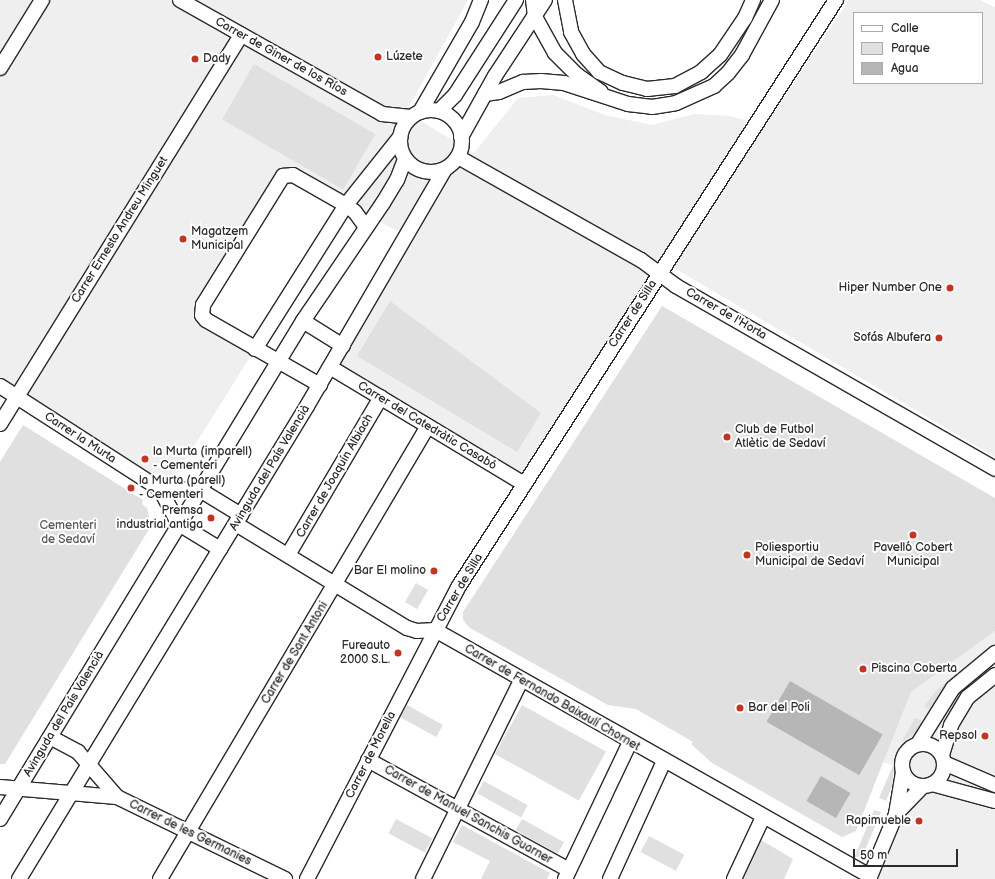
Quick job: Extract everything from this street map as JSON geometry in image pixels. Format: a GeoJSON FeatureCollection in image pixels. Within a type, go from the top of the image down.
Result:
{"type":"FeatureCollection","features":[{"type":"Feature","properties":{"kind":"street"},"geometry":{"type":"LineString","coordinates":[[0,68],[42,0]]}},
{"type":"Feature","properties":{"kind":"street","name":"Carrer de Giner de los Ríos"},"geometry":{"type":"LineString","coordinates":[[180,0],[382,114],[400,136]]}},
{"type":"Feature","properties":{"kind":"street"},"geometry":{"type":"LineString","coordinates":[[256,349],[346,205],[415,115],[472,22],[481,0]]}},
{"type":"Feature","properties":{"kind":"street"},"geometry":{"type":"LineString","coordinates":[[415,115],[439,111],[455,95],[516,0]]}},
{"type":"Feature","properties":{"kind":"street"},"geometry":{"type":"LineString","coordinates":[[533,0],[534,17],[555,53],[577,75],[607,98]]}},
{"type":"Feature","properties":{"kind":"street"},"geometry":{"type":"LineString","coordinates":[[400,136],[405,159],[423,172],[434,173],[445,169],[458,157],[461,137],[484,94],[545,0]]}},
{"type":"Feature","properties":{"kind":"street"},"geometry":{"type":"LineString","coordinates":[[565,0],[571,32],[583,54],[599,72],[623,83],[647,89],[675,86],[701,72],[720,55],[745,18],[753,0]]}},
{"type":"Feature","properties":{"kind":"street"},"geometry":{"type":"LineString","coordinates":[[484,94],[499,92],[523,82],[541,81],[564,83],[607,98],[652,107],[676,103],[714,86],[742,55],[772,0]]}},
{"type":"Feature","properties":{"kind":"street","name":"Carrer de Silla"},"geometry":{"type":"LineString","coordinates":[[435,630],[524,484],[836,0]]}},
{"type":"Feature","properties":{"kind":"street","name":"Carrer Ernesto Andreu Minguet"},"geometry":{"type":"LineString","coordinates":[[0,424],[241,35]]}},
{"type":"Feature","properties":{"kind":"street"},"geometry":{"type":"LineString","coordinates":[[439,111],[454,121],[461,137]]}},
{"type":"Feature","properties":{"kind":"street","name":"Carrer de Giner de los Ríos"},"geometry":{"type":"LineString","coordinates":[[382,114],[415,115]]}},
{"type":"Feature","properties":{"kind":"street","name":"Carrer de l'Horta"},"geometry":{"type":"LineString","coordinates":[[458,157],[641,260],[676,286],[995,469]]}},
{"type":"Feature","properties":{"kind":"street","name":"Avinguda del País Valencià"},"geometry":{"type":"LineString","coordinates":[[0,819],[303,321],[397,180],[405,159]]}},
{"type":"Feature","properties":{"kind":"street","name":"Avinguda del País Valencià"},"geometry":{"type":"LineString","coordinates":[[20,879],[320,385],[445,169]]}},
{"type":"Feature","properties":{"kind":"street"},"geometry":{"type":"LineString","coordinates":[[320,385],[206,320],[202,310],[280,178],[293,175],[346,205],[355,212],[366,226]]}},
{"type":"Feature","properties":{"kind":"street"},"geometry":{"type":"LineString","coordinates":[[303,321],[343,346]]}},
{"type":"Feature","properties":{"kind":"street","name":"Carrer del Catedràtic Casabó"},"geometry":{"type":"LineString","coordinates":[[330,367],[524,484]]}},
{"type":"Feature","properties":{"kind":"street","name":"Carrer la Murta"},"geometry":{"type":"LineString","coordinates":[[0,386],[160,489],[179,524]]}},
{"type":"Feature","properties":{"kind":"street","name":"Carrer de Joaquín Albiach"},"geometry":{"type":"LineString","coordinates":[[288,555],[381,397]]}},
{"type":"Feature","properties":{"kind":"street","name":"Carrer de Sant Antoni"},"geometry":{"type":"LineString","coordinates":[[160,879],[336,584],[428,426]]}},
{"type":"Feature","properties":{"kind":"street"},"geometry":{"type":"LineString","coordinates":[[160,489],[200,490],[238,520],[288,555],[408,628],[417,631],[435,630]]}},
{"type":"Feature","properties":{"kind":"street"},"geometry":{"type":"LineString","coordinates":[[179,524],[220,549]]}},
{"type":"Feature","properties":{"kind":"street","name":"Carrer de Fernando Baixaulí Chornet"},"geometry":{"type":"LineString","coordinates":[[435,630],[521,681],[869,878]]}},
{"type":"Feature","properties":{"kind":"street","name":"Carrer de Morella"},"geometry":{"type":"LineString","coordinates":[[307,879],[435,630]]}},
{"type":"Feature","properties":{"kind":"street"},"geometry":{"type":"LineString","coordinates":[[869,878],[896,814],[903,772],[902,765],[907,752],[918,744],[954,688],[995,653]]}},
{"type":"Feature","properties":{"kind":"street"},"geometry":{"type":"LineString","coordinates":[[896,814],[927,785],[941,775],[951,725],[968,697],[995,675]]}},
{"type":"Feature","properties":{"kind":"street"},"geometry":{"type":"LineString","coordinates":[[423,879],[521,681]]}},
{"type":"Feature","properties":{"kind":"street"},"geometry":{"type":"LineString","coordinates":[[50,737],[78,752],[90,764],[117,797]]}},
{"type":"Feature","properties":{"kind":"street"},"geometry":{"type":"LineString","coordinates":[[567,874],[630,742]]}},
{"type":"Feature","properties":{"kind":"street"},"geometry":{"type":"LineString","coordinates":[[918,744],[932,746],[943,759],[995,785]]}},
{"type":"Feature","properties":{"kind":"street","name":"Carrer de Manuel Sanchis Guarner"},"geometry":{"type":"LineString","coordinates":[[368,760],[458,810],[567,874]]}},
{"type":"Feature","properties":{"kind":"street"},"geometry":{"type":"LineString","coordinates":[[610,879],[664,761]]}},
{"type":"Feature","properties":{"kind":"street"},"geometry":{"type":"LineString","coordinates":[[903,772],[911,782],[995,801]]}},
{"type":"Feature","properties":{"kind":"street"},"geometry":{"type":"LineString","coordinates":[[0,787],[117,797]]}},
{"type":"Feature","properties":{"kind":"street","name":"Carrer de les Germanies"},"geometry":{"type":"LineString","coordinates":[[117,797],[285,879]]}},
{"type":"Feature","properties":{"kind":"street"},"geometry":{"type":"LineString","coordinates":[[734,879],[763,817]]}},
{"type":"Feature","properties":{"kind":"shaded area"},"geometry":{"type":"Polygon","coordinates":[[[0,0],[468,0],[406,112],[474,153],[518,98],[553,95],[605,115],[652,125],[694,114],[730,116],[765,126],[849,0],[980,0],[995,7],[995,457],[664,262],[524,484],[330,367],[405,235],[288,174],[202,310],[255,349],[170,485],[11,385],[0,400],[0,0]]]}},
{"type":"Feature","properties":{"kind":"shaded area"},"geometry":{"type":"Polygon","coordinates":[[[995,631],[995,879],[869,879],[896,814],[910,772],[883,762],[911,692],[995,631]]]}},
{"type":"Feature","properties":{"kind":"green space"},"geometry":{"type":"Polygon","coordinates":[[[254,64],[375,134],[343,189],[222,119],[254,64]]]}},
{"type":"Feature","properties":{"kind":"green space"},"geometry":{"type":"Polygon","coordinates":[[[390,301],[541,413],[517,452],[357,356],[390,301]]]}},
{"type":"Feature","properties":{"kind":"green space","name":"Poliesportiu Municipal de Sedaví"},"geometry":{"type":"Polygon","coordinates":[[[662,306],[995,498],[995,631],[911,692],[856,831],[842,837],[712,763],[691,744],[693,742],[636,709],[608,705],[470,628],[463,620],[463,612],[662,306]]]}},
{"type":"Feature","properties":{"kind":"green space","name":"Cementeri de Sedaví"},"geometry":{"type":"Polygon","coordinates":[[[23,425],[143,500],[142,504],[147,508],[151,526],[5,764],[0,764],[0,462],[23,425]]]}},
{"type":"Feature","properties":{"kind":"green space"},"geometry":{"type":"Polygon","coordinates":[[[416,583],[428,590],[417,609],[405,602],[416,583]]]}},
{"type":"Feature","properties":{"kind":"green space"},"geometry":{"type":"Polygon","coordinates":[[[959,671],[961,673],[939,697],[931,710],[924,706],[935,692],[959,671]]]}},
{"type":"Feature","properties":{"kind":"green space"},"geometry":{"type":"Polygon","coordinates":[[[407,705],[443,725],[436,737],[400,717],[407,705]]]}},
{"type":"Feature","properties":{"kind":"green space"},"geometry":{"type":"Polygon","coordinates":[[[522,705],[606,752],[579,801],[495,754],[522,705]]]}},
{"type":"Feature","properties":{"kind":"green space"},"geometry":{"type":"Polygon","coordinates":[[[915,718],[923,721],[916,732],[901,743],[915,718]]]}},
{"type":"Feature","properties":{"kind":"green space"},"geometry":{"type":"Polygon","coordinates":[[[895,761],[892,786],[886,801],[879,798],[895,761]]]}},
{"type":"Feature","properties":{"kind":"green space"},"geometry":{"type":"Polygon","coordinates":[[[484,781],[528,805],[521,817],[477,793],[484,781]]]}},
{"type":"Feature","properties":{"kind":"green space"},"geometry":{"type":"Polygon","coordinates":[[[874,810],[881,812],[863,855],[854,858],[874,810]]]}},
{"type":"Feature","properties":{"kind":"green space"},"geometry":{"type":"Polygon","coordinates":[[[396,819],[432,838],[425,852],[388,833],[396,819]]]}},
{"type":"Feature","properties":{"kind":"green space"},"geometry":{"type":"Polygon","coordinates":[[[522,819],[564,842],[558,854],[516,830],[522,819]]]}},
{"type":"Feature","properties":{"kind":"green space"},"geometry":{"type":"Polygon","coordinates":[[[462,825],[550,873],[547,879],[481,879],[490,861],[453,842],[462,825]]]}},
{"type":"Feature","properties":{"kind":"green space"},"geometry":{"type":"Polygon","coordinates":[[[649,836],[684,855],[676,871],[641,852],[649,836]]]}},
{"type":"Feature","properties":{"kind":"green space"},"geometry":{"type":"Polygon","coordinates":[[[761,840],[793,859],[784,879],[743,879],[761,840]]]}},
{"type":"Feature","properties":{"kind":"water"},"geometry":{"type":"Polygon","coordinates":[[[790,681],[883,734],[859,775],[766,722],[790,681]]]}},
{"type":"Feature","properties":{"kind":"water"},"geometry":{"type":"Polygon","coordinates":[[[821,776],[850,793],[836,818],[806,801],[821,776]]]}},
{"type":"Feature","properties":{"kind":"place","name":"Lúzete"},"geometry":{"type":"Point","coordinates":[378,57]}},
{"type":"Feature","properties":{"kind":"place","name":"Dady"},"geometry":{"type":"Point","coordinates":[195,59]}},
{"type":"Feature","properties":{"kind":"place","name":"Magatzem Municipal"},"geometry":{"type":"Point","coordinates":[183,239]}},
{"type":"Feature","properties":{"kind":"place","name":"Hiper Number One"},"geometry":{"type":"Point","coordinates":[950,288]}},
{"type":"Feature","properties":{"kind":"place","name":"Sofás Albufera"},"geometry":{"type":"Point","coordinates":[939,338]}},
{"type":"Feature","properties":{"kind":"place","name":"Club de Futbol Atlètic de Sedaví"},"geometry":{"type":"Point","coordinates":[727,437]}},
{"type":"Feature","properties":{"kind":"place","name":"la Murta (imparell) - Cementeri"},"geometry":{"type":"Point","coordinates":[145,459]}},
{"type":"Feature","properties":{"kind":"place","name":"la Murta (parell) - Cementeri"},"geometry":{"type":"Point","coordinates":[131,488]}},
{"type":"Feature","properties":{"kind":"place","name":"Premsa industrial antiga"},"geometry":{"type":"Point","coordinates":[211,518]}},
{"type":"Feature","properties":{"kind":"place","name":"Pavelló Cobert Municipal"},"geometry":{"type":"Point","coordinates":[913,535]}},
{"type":"Feature","properties":{"kind":"place","name":"Poliesportiu Municipal de Sedaví"},"geometry":{"type":"Point","coordinates":[747,555]}},
{"type":"Feature","properties":{"kind":"place","name":"Bar El molino"},"geometry":{"type":"Point","coordinates":[434,571]}},
{"type":"Feature","properties":{"kind":"place","name":"Fureauto 2000 S.L."},"geometry":{"type":"Point","coordinates":[398,653]}},
{"type":"Feature","properties":{"kind":"place","name":"Piscina Coberta"},"geometry":{"type":"Point","coordinates":[863,669]}},
{"type":"Feature","properties":{"kind":"place","name":"Bar del Poli"},"geometry":{"type":"Point","coordinates":[740,708]}},
{"type":"Feature","properties":{"kind":"place","name":"Repsol"},"geometry":{"type":"Point","coordinates":[985,736]}},
{"type":"Feature","properties":{"kind":"place","name":"Rapimueble"},"geometry":{"type":"Point","coordinates":[919,821]}}]}
